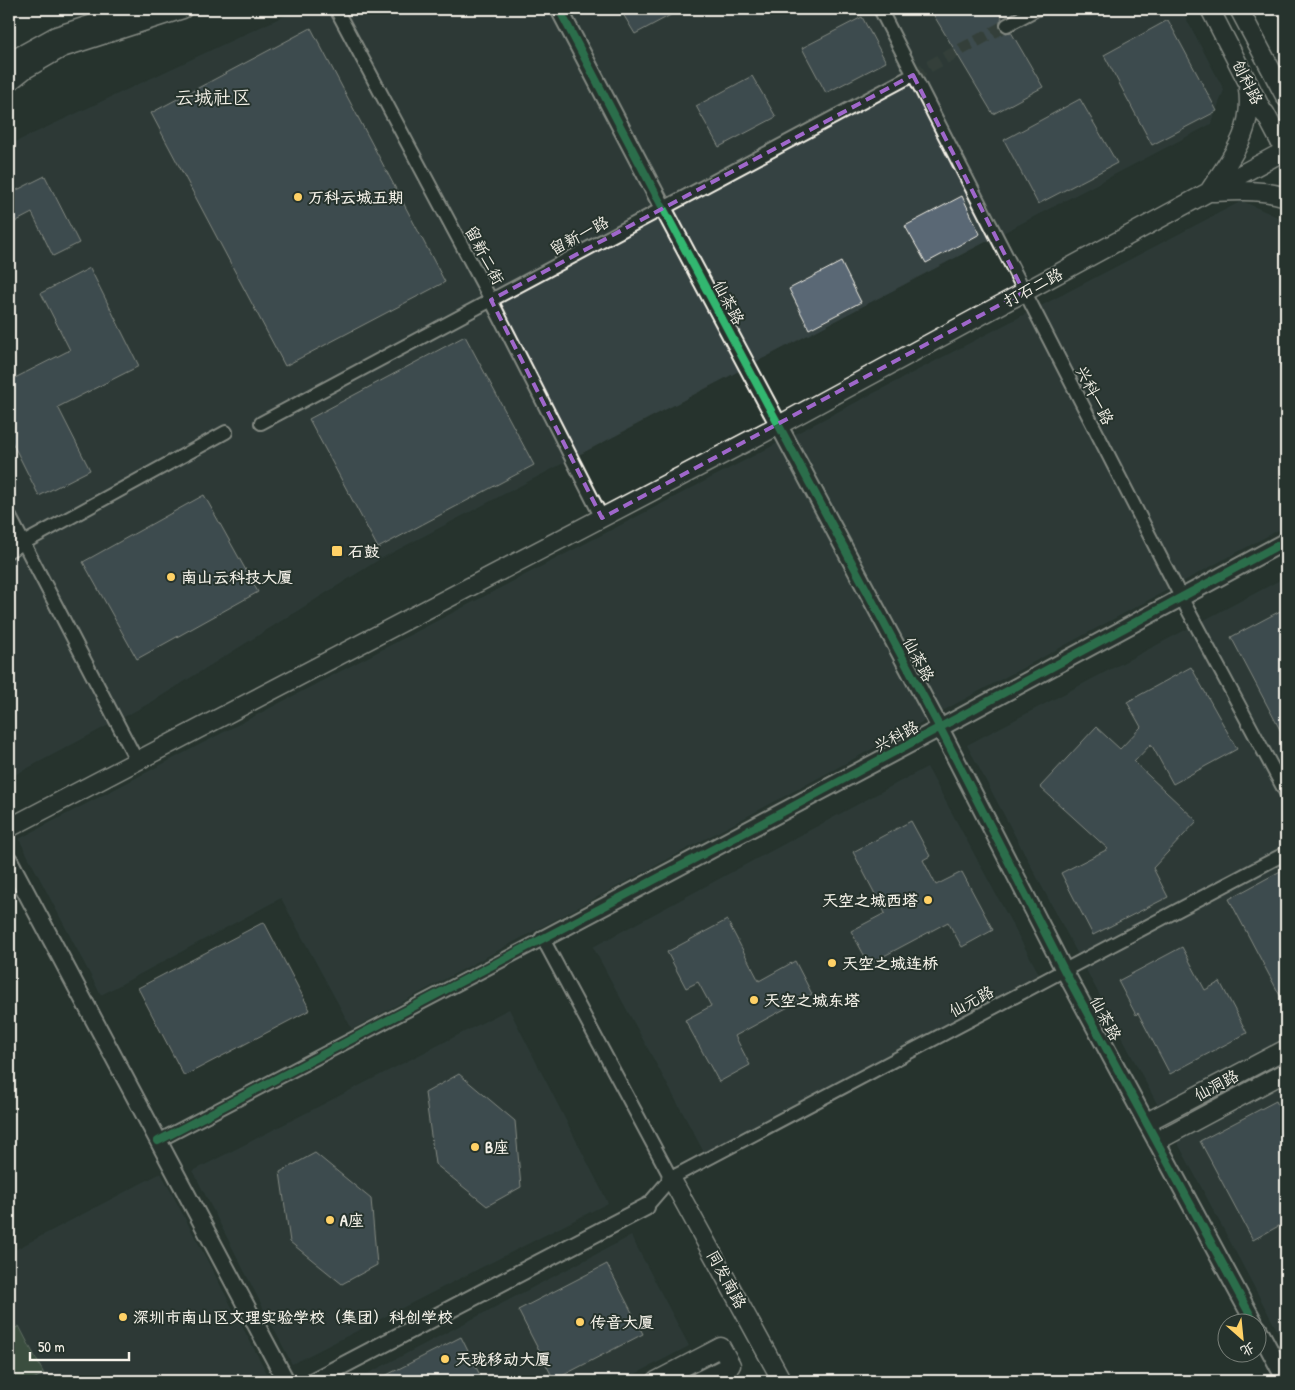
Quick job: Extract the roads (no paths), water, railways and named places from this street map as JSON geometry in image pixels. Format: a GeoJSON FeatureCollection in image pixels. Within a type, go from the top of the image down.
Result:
{"type":"FeatureCollection","features":[{"type":"Feature","properties":{"kind":"main road"},"geometry":{"type":"LineString","coordinates":[[9,62],[56,36],[138,9]]}},
{"type":"Feature","properties":{"kind":"main road"},"geometry":{"type":"LineString","coordinates":[[9,82],[24,70],[62,48],[183,9]]}},
{"type":"Feature","properties":{"kind":"main road","name":"创科路"},"geometry":{"type":"LineString","coordinates":[[1210,9],[1286,151]]}},
{"type":"Feature","properties":{"kind":"main road","name":"创科路"},"geometry":{"type":"LineString","coordinates":[[1240,9],[1286,98]]}},
{"type":"Feature","properties":{"kind":"main road"},"geometry":{"type":"LineString","coordinates":[[1209,192],[1235,152],[1245,130],[1249,109],[1246,78]]}},
{"type":"Feature","properties":{"kind":"main road","name":"打石二路"},"geometry":{"type":"LineString","coordinates":[[9,828],[779,425],[1286,151]]}},
{"type":"Feature","properties":{"kind":"main road"},"geometry":{"type":"LineString","coordinates":[[1209,192],[1257,191],[1286,197]]}},
{"type":"Feature","properties":{"kind":"main road","name":"仙洞路"},"geometry":{"type":"LineString","coordinates":[[1147,1122],[1286,1048]]}},
{"type":"Feature","properties":{"kind":"main road","name":"仙洞路"},"geometry":{"type":"LineString","coordinates":[[1156,1141],[1286,1072]]}},
{"type":"Feature","properties":{"kind":"main road","name":"同发南路"},"geometry":{"type":"LineString","coordinates":[[671,1178],[782,1381]]}},
{"type":"Feature","properties":{"kind":"main road"},"geometry":{"type":"LineString","coordinates":[[656,1381],[721,1347],[731,1365],[699,1381]]}},
{"type":"Feature","properties":{"kind":"street","name":"留新二街"},"geometry":{"type":"LineString","coordinates":[[336,9],[491,300],[602,518]]}},
{"type":"Feature","properties":{"kind":"street","name":"仙茶路"},"geometry":{"type":"LineString","coordinates":[[559,9],[940,728],[1064,970],[1249,1312]]}},
{"type":"Feature","properties":{"kind":"street","name":"兴科一路"},"geometry":{"type":"LineString","coordinates":[[880,9],[1181,597],[1286,793]]}},
{"type":"Feature","properties":{"kind":"street"},"geometry":{"type":"LineString","coordinates":[[1007,25],[1037,9]]}},
{"type":"Feature","properties":{"kind":"street","name":"留新一路"},"geometry":{"type":"LineString","coordinates":[[260,423],[913,75]]}},
{"type":"Feature","properties":{"kind":"street"},"geometry":{"type":"LineString","coordinates":[[9,551],[226,432]]}},
{"type":"Feature","properties":{"kind":"street"},"geometry":{"type":"LineString","coordinates":[[9,515],[137,761]]}},
{"type":"Feature","properties":{"kind":"street","name":"兴科路"},"geometry":{"type":"LineString","coordinates":[[543,939],[1286,541]]}},
{"type":"Feature","properties":{"kind":"street","name":"仙元路"},"geometry":{"type":"LineString","coordinates":[[671,1178],[1286,852]]}},
{"type":"Feature","properties":{"kind":"street"},"geometry":{"type":"LineString","coordinates":[[9,860],[286,1381]]}},
{"type":"Feature","properties":{"kind":"street"},"geometry":{"type":"LineString","coordinates":[[158,1140],[543,939],[671,1178],[646,1207],[313,1381]]}},
{"type":"Feature","properties":{"kind":"street"},"geometry":{"type":"LineString","coordinates":[[1268,1347],[1286,1381]]}},
{"type":"Feature","properties":{"kind":"tunnel"},"geometry":{"type":"LineString","coordinates":[[913,75],[1007,25]]}},
{"type":"Feature","properties":{"kind":"place","name":"万科云城五期"},"geometry":{"type":"Point","coordinates":[298,197]}},
{"type":"Feature","properties":{"kind":"place","name":"石鼓"},"geometry":{"type":"Point","coordinates":[337,551]}},
{"type":"Feature","properties":{"kind":"place","name":"南山云科技大厦"},"geometry":{"type":"Point","coordinates":[171,577]}},
{"type":"Feature","properties":{"kind":"place","name":"天空之城西塔"},"geometry":{"type":"Point","coordinates":[928,900]}},
{"type":"Feature","properties":{"kind":"place","name":"天空之城连桥"},"geometry":{"type":"Point","coordinates":[832,963]}},
{"type":"Feature","properties":{"kind":"place","name":"天空之城东塔"},"geometry":{"type":"Point","coordinates":[754,1000]}},
{"type":"Feature","properties":{"kind":"place","name":"B座"},"geometry":{"type":"Point","coordinates":[475,1147]}},
{"type":"Feature","properties":{"kind":"place","name":"A座"},"geometry":{"type":"Point","coordinates":[330,1220]}},
{"type":"Feature","properties":{"kind":"place","name":"深圳市南山区文理实验学校（集团）科创学校"},"geometry":{"type":"Point","coordinates":[123,1317]}},
{"type":"Feature","properties":{"kind":"place","name":"传音大厦"},"geometry":{"type":"Point","coordinates":[580,1322]}},
{"type":"Feature","properties":{"kind":"place","name":"天珑移动大厦"},"geometry":{"type":"Point","coordinates":[445,1359]}},
{"type":"Feature","properties":{"kind":"district","name":"云城社区"},"geometry":{"type":"Point","coordinates":[213,97]}}]}
